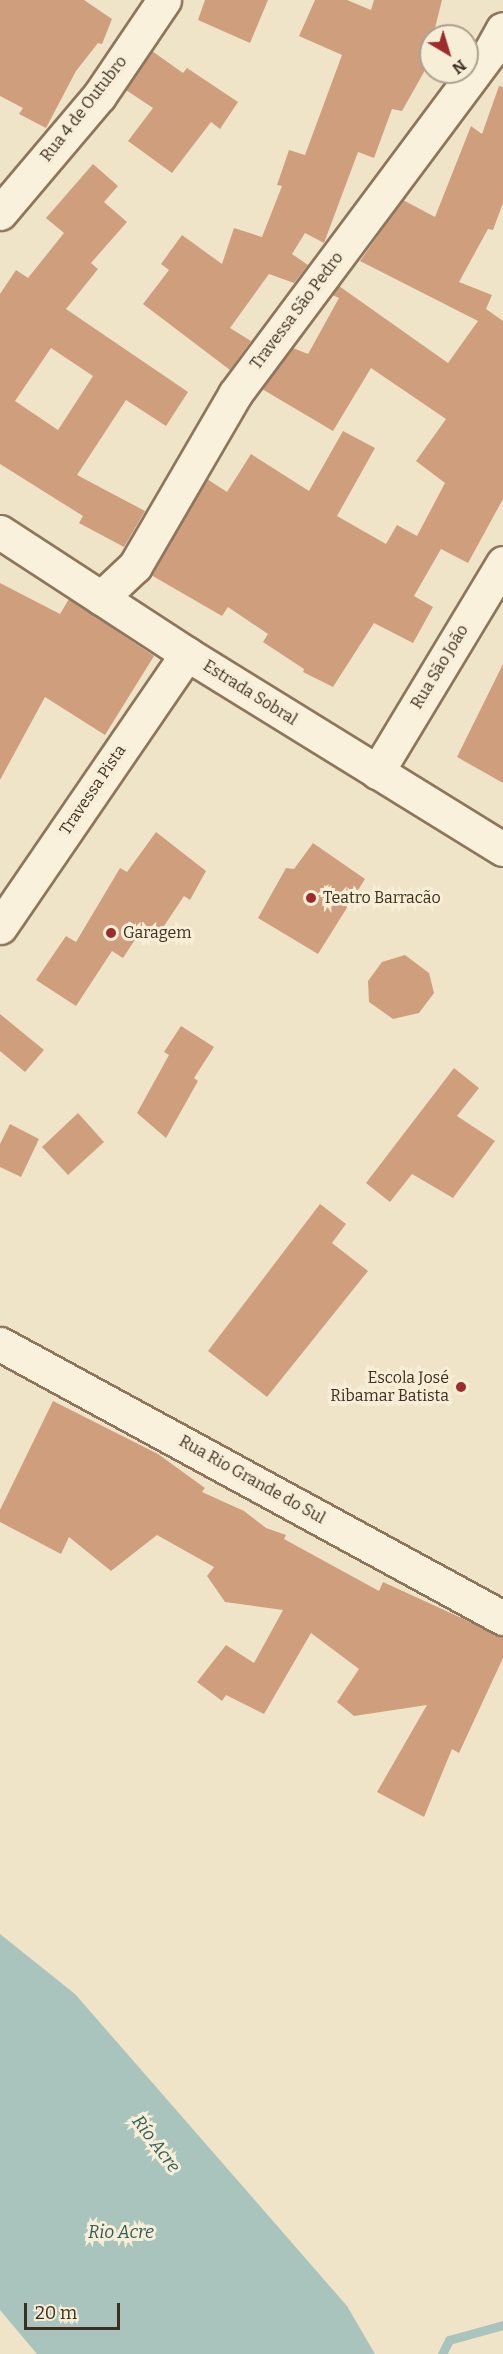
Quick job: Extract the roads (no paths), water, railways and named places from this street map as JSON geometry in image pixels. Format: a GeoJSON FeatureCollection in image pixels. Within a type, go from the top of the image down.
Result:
{"type":"FeatureCollection","features":[{"type":"Feature","properties":{"kind":"street","name":"Rua 4 de Outubro"},"geometry":{"type":"LineString","coordinates":[[0,213],[99,96],[164,0]]}},
{"type":"Feature","properties":{"kind":"street","name":"Travessa São Pedro"},"geometry":{"type":"LineString","coordinates":[[101,598],[135,566],[235,394],[490,52],[503,29]]}},
{"type":"Feature","properties":{"kind":"street","name":"Estrada Sobral"},"geometry":{"type":"LineString","coordinates":[[0,532],[187,654],[503,849]]}},
{"type":"Feature","properties":{"kind":"street","name":"Rua São João"},"geometry":{"type":"LineString","coordinates":[[377,772],[503,563]]}},
{"type":"Feature","properties":{"kind":"street","name":"Travessa Pista"},"geometry":{"type":"LineString","coordinates":[[0,927],[187,654]]}},
{"type":"Feature","properties":{"kind":"street","name":"Rua Rio Grande do Sul"},"geometry":{"type":"LineString","coordinates":[[0,1344],[503,1618]]}},
{"type":"Feature","properties":{"kind":"water","name":"Rio Acre"},"geometry":{"type":"Polygon","coordinates":[[[0,1934],[75,1994],[347,2306],[375,2354],[37,2354],[0,2310],[0,1934]]]}},
{"type":"Feature","properties":{"kind":"waterway"},"geometry":{"type":"LineString","coordinates":[[442,2354],[449,2340],[503,2325]]}},
{"type":"Feature","properties":{"kind":"place","name":"Teatro Barracão"},"geometry":{"type":"Point","coordinates":[311,898]}},
{"type":"Feature","properties":{"kind":"place","name":"Garagem"},"geometry":{"type":"Point","coordinates":[111,933]}},
{"type":"Feature","properties":{"kind":"place","name":"Escola José Ribamar Batista"},"geometry":{"type":"Point","coordinates":[461,1387]}},
{"type":"Feature","properties":{"kind":"water label","name":"Río Acre"},"geometry":{"type":"Point","coordinates":[156,2144]}}]}
